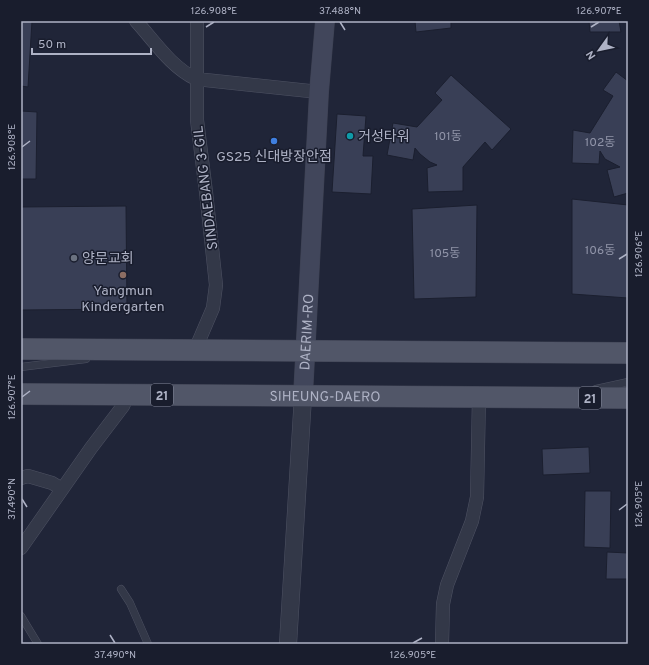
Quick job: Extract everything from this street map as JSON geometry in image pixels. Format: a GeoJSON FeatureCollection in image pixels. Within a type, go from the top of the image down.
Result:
{"type":"FeatureCollection","features":[{"type":"Feature","properties":{"kind":"main road","name":"DAERIM-RO"},"geometry":{"type":"LineString","coordinates":[[303,396],[325,21]]}},
{"type":"Feature","properties":{"kind":"main road"},"geometry":{"type":"LineString","coordinates":[[21,349],[628,353]]}},
{"type":"Feature","properties":{"kind":"main road","name":"SIHEUNG-DAERO"},"geometry":{"type":"LineString","coordinates":[[21,394],[628,398]]}},
{"type":"Feature","properties":{"kind":"street"},"geometry":{"type":"LineString","coordinates":[[136,21],[174,65],[185,74],[196,79],[320,92]]}},
{"type":"Feature","properties":{"kind":"street","name":"SINDAEBANG 3-GIL"},"geometry":{"type":"LineString","coordinates":[[195,350],[213,308],[216,285],[197,120],[197,21]]}},
{"type":"Feature","properties":{"kind":"street"},"geometry":{"type":"LineString","coordinates":[[21,548],[90,448],[123,406],[128,395]]}},
{"type":"Feature","properties":{"kind":"street","name":"DAERIM-RO"},"geometry":{"type":"LineString","coordinates":[[288,644],[303,396]]}},
{"type":"Feature","properties":{"kind":"street"},"geometry":{"type":"LineString","coordinates":[[442,644],[443,604],[447,585],[472,521],[477,497],[479,397]]}},
{"type":"Feature","properties":{"kind":"street"},"geometry":{"type":"LineString","coordinates":[[21,478],[28,476],[52,483],[62,489]]}},
{"type":"Feature","properties":{"kind":"lane"},"geometry":{"type":"LineString","coordinates":[[100,357],[156,350]]}},
{"type":"Feature","properties":{"kind":"lane"},"geometry":{"type":"LineString","coordinates":[[21,367],[92,358]]}},
{"type":"Feature","properties":{"kind":"lane"},"geometry":{"type":"LineString","coordinates":[[553,398],[628,382]]}},
{"type":"Feature","properties":{"kind":"lane"},"geometry":{"type":"LineString","coordinates":[[120,589],[130,603],[148,644]]}},
{"type":"Feature","properties":{"kind":"lane"},"geometry":{"type":"LineString","coordinates":[[21,616],[38,644]]}},
{"type":"Feature","properties":{"kind":"building"},"geometry":{"type":"Polygon","coordinates":[[[21,21],[32,21],[28,87],[21,86],[21,21]]]}},
{"type":"Feature","properties":{"kind":"building"},"geometry":{"type":"Polygon","coordinates":[[[415,21],[451,21],[451,28],[416,32],[415,21]]]}},
{"type":"Feature","properties":{"kind":"building"},"geometry":{"type":"Polygon","coordinates":[[[589,21],[619,21],[621,32],[590,32],[589,21]]]}},
{"type":"Feature","properties":{"kind":"building"},"geometry":{"type":"Polygon","coordinates":[[[616,72],[628,81],[628,193],[614,197],[607,170],[620,167],[605,159],[600,151],[599,164],[572,163],[573,130],[590,133],[613,96],[603,90],[616,72]]]}},
{"type":"Feature","properties":{"kind":"building"},"geometry":{"type":"Polygon","coordinates":[[[451,75],[511,129],[492,150],[485,142],[463,167],[463,191],[428,192],[427,168],[437,165],[430,162],[415,148],[413,160],[387,155],[393,123],[417,127],[442,100],[435,93],[451,75]]]}},
{"type":"Feature","properties":{"kind":"building"},"geometry":{"type":"Polygon","coordinates":[[[21,111],[37,112],[36,179],[21,179],[21,111]]]}},
{"type":"Feature","properties":{"kind":"building","name":"거성타워"},"geometry":{"type":"Polygon","coordinates":[[[337,114],[366,116],[363,156],[373,156],[371,194],[332,192],[337,114]]]}},
{"type":"Feature","properties":{"kind":"building"},"geometry":{"type":"Polygon","coordinates":[[[572,199],[628,205],[628,298],[572,294],[572,199]]]}},
{"type":"Feature","properties":{"kind":"building"},"geometry":{"type":"Polygon","coordinates":[[[477,205],[476,297],[414,299],[412,209],[477,205]]]}},
{"type":"Feature","properties":{"kind":"building","name":"양문교회"},"geometry":{"type":"Polygon","coordinates":[[[126,206],[127,309],[21,310],[21,207],[126,206]]]}},
{"type":"Feature","properties":{"kind":"building"},"geometry":{"type":"Polygon","coordinates":[[[589,447],[590,473],[543,475],[542,449],[589,447]]]}},
{"type":"Feature","properties":{"kind":"building"},"geometry":{"type":"Polygon","coordinates":[[[585,491],[611,491],[610,548],[584,547],[585,491]]]}},
{"type":"Feature","properties":{"kind":"building"},"geometry":{"type":"Polygon","coordinates":[[[607,552],[628,553],[628,579],[606,579],[607,552]]]}},
{"type":"Feature","properties":{"kind":"place","name":"거성타워"},"geometry":{"type":"Point","coordinates":[350,136]}},
{"type":"Feature","properties":{"kind":"place","name":"GS25 신대방장안점"},"geometry":{"type":"Point","coordinates":[274,141]}},
{"type":"Feature","properties":{"kind":"place","name":"양문교회"},"geometry":{"type":"Point","coordinates":[74,258]}},
{"type":"Feature","properties":{"kind":"place","name":"Yangmun Kindergarten"},"geometry":{"type":"Point","coordinates":[123,275]}}]}
